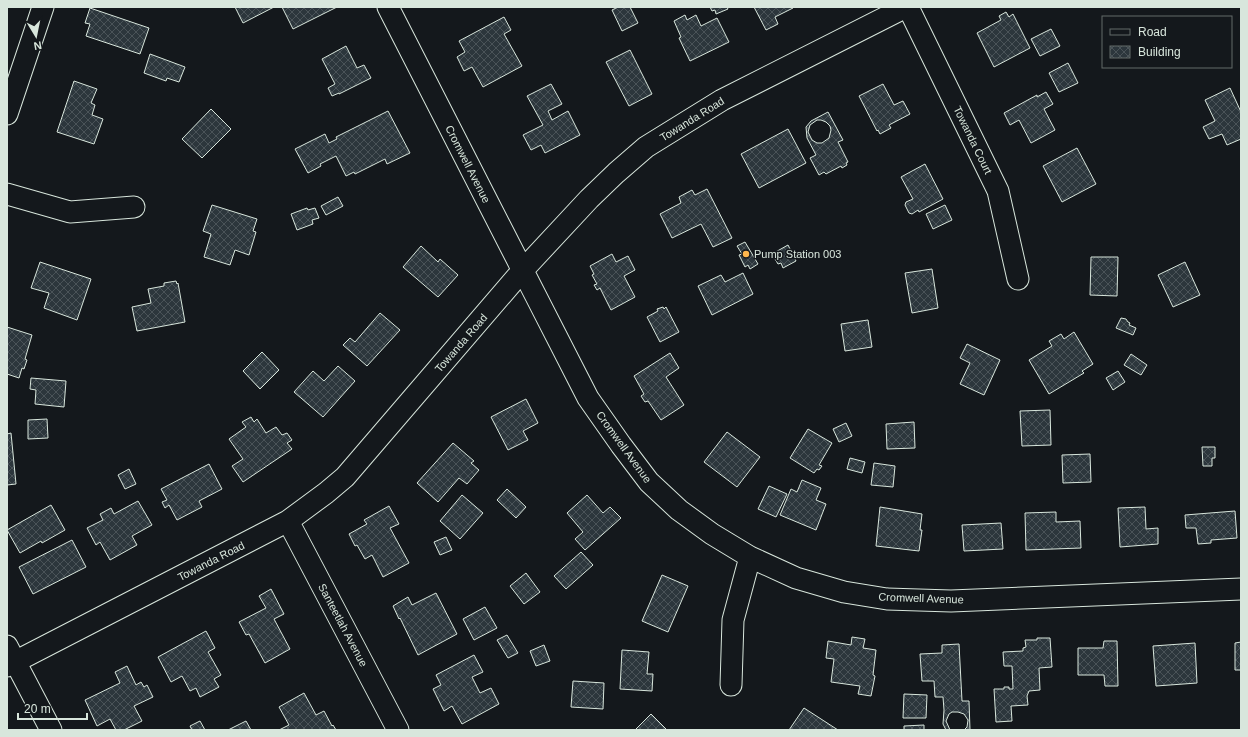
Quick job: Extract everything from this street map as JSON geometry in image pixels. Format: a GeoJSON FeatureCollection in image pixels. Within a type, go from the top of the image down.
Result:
{"type":"FeatureCollection","features":[{"type":"Feature","properties":{"kind":"street"},"geometry":{"type":"LineString","coordinates":[[7,114],[43,7]]}},
{"type":"Feature","properties":{"kind":"street","name":"Cromwell Avenue"},"geometry":{"type":"LineString","coordinates":[[388,7],[588,398],[621,446],[649,482],[679,510],[712,534],[750,556],[796,578],[844,592],[887,599],[951,601],[1241,589]]}},
{"type":"Feature","properties":{"kind":"street","name":"Towanda Road"},"geometry":{"type":"LineString","coordinates":[[10,658],[288,521],[345,477],[522,271],[589,199],[646,147],[722,100],[907,7]]}},
{"type":"Feature","properties":{"kind":"street","name":"Towanda Court"},"geometry":{"type":"LineString","coordinates":[[907,7],[998,191],[1018,279]]}},
{"type":"Feature","properties":{"kind":"street"},"geometry":{"type":"LineString","coordinates":[[7,194],[70,212],[134,207]]}},
{"type":"Feature","properties":{"kind":"street","name":"Santeetlah Avenue"},"geometry":{"type":"LineString","coordinates":[[288,521],[398,730]]}},
{"type":"Feature","properties":{"kind":"street"},"geometry":{"type":"LineString","coordinates":[[731,685],[732,620],[750,556]]}},
{"type":"Feature","properties":{"kind":"street"},"geometry":{"type":"LineString","coordinates":[[10,658],[52,730]]}},
{"type":"Feature","properties":{"kind":"building"},"geometry":{"type":"Polygon","coordinates":[[[235,7],[274,7],[243,23],[235,7]]]}},
{"type":"Feature","properties":{"kind":"building"},"geometry":{"type":"Polygon","coordinates":[[[282,7],[337,7],[293,29],[282,7]]]}},
{"type":"Feature","properties":{"kind":"building"},"geometry":{"type":"Polygon","coordinates":[[[618,7],[630,7],[638,23],[622,31],[612,10],[618,7]]]}},
{"type":"Feature","properties":{"kind":"building"},"geometry":{"type":"Polygon","coordinates":[[[710,7],[727,7],[728,9],[716,14],[715,10],[712,11],[710,7]]]}},
{"type":"Feature","properties":{"kind":"building"},"geometry":{"type":"Polygon","coordinates":[[[754,7],[793,8],[775,17],[778,24],[766,30],[754,7]]]}},
{"type":"Feature","properties":{"kind":"building"},"geometry":{"type":"Polygon","coordinates":[[[90,8],[149,28],[140,54],[86,36],[90,24],[85,23],[90,8]]]}},
{"type":"Feature","properties":{"kind":"building"},"geometry":{"type":"Polygon","coordinates":[[[1006,12],[1009,17],[1013,14],[1030,48],[994,67],[977,33],[1001,20],[999,16],[1006,12]]]}},
{"type":"Feature","properties":{"kind":"building"},"geometry":{"type":"Polygon","coordinates":[[[685,15],[687,20],[696,15],[701,26],[717,18],[729,42],[690,61],[679,38],[681,37],[674,21],[685,15]]]}},
{"type":"Feature","properties":{"kind":"building"},"geometry":{"type":"Polygon","coordinates":[[[504,17],[511,30],[504,34],[522,66],[483,87],[472,67],[464,71],[457,57],[465,52],[459,41],[504,17]]]}},
{"type":"Feature","properties":{"kind":"building"},"geometry":{"type":"Polygon","coordinates":[[[1051,29],[1060,46],[1040,56],[1031,39],[1051,29]]]}},
{"type":"Feature","properties":{"kind":"building"},"geometry":{"type":"Polygon","coordinates":[[[346,46],[357,68],[364,65],[371,78],[332,96],[328,88],[335,84],[322,59],[346,46]]]}},
{"type":"Feature","properties":{"kind":"building"},"geometry":{"type":"Polygon","coordinates":[[[630,50],[652,94],[629,106],[606,62],[630,50]]]}},
{"type":"Feature","properties":{"kind":"building"},"geometry":{"type":"Polygon","coordinates":[[[150,54],[185,67],[179,82],[167,78],[166,81],[144,73],[150,54]]]}},
{"type":"Feature","properties":{"kind":"building"},"geometry":{"type":"Polygon","coordinates":[[[1068,63],[1078,83],[1059,92],[1049,73],[1068,63]]]}},
{"type":"Feature","properties":{"kind":"building"},"geometry":{"type":"Polygon","coordinates":[[[74,81],[97,89],[91,103],[95,105],[92,115],[103,119],[94,144],[57,132],[74,81]]]}},
{"type":"Feature","properties":{"kind":"building"},"geometry":{"type":"Polygon","coordinates":[[[551,84],[562,104],[548,111],[552,120],[568,111],[580,135],[545,153],[541,145],[531,150],[523,135],[543,125],[527,96],[551,84]]]}},
{"type":"Feature","properties":{"kind":"building"},"geometry":{"type":"Polygon","coordinates":[[[883,84],[894,105],[903,101],[910,114],[889,125],[891,128],[880,134],[859,96],[883,84]]]}},
{"type":"Feature","properties":{"kind":"building"},"geometry":{"type":"Polygon","coordinates":[[[1230,88],[1241,112],[1241,139],[1227,145],[1222,134],[1209,139],[1203,127],[1215,121],[1205,100],[1230,88]]]}},
{"type":"Feature","properties":{"kind":"building"},"geometry":{"type":"Polygon","coordinates":[[[1046,92],[1053,104],[1044,109],[1055,130],[1031,143],[1019,120],[1010,125],[1004,113],[1037,95],[1037,97],[1046,92]]]}},
{"type":"Feature","properties":{"kind":"building"},"geometry":{"type":"Polygon","coordinates":[[[211,109],[231,129],[202,158],[182,139],[211,109]]]}},
{"type":"Feature","properties":{"kind":"building"},"geometry":{"type":"Polygon","coordinates":[[[388,111],[410,153],[387,164],[385,159],[355,174],[354,172],[346,176],[336,156],[320,164],[321,166],[308,173],[295,149],[325,134],[329,143],[337,139],[336,137],[388,111]]]}},
{"type":"Feature","properties":{"kind":"building"},"geometry":{"type":"Polygon","coordinates":[[[828,112],[843,140],[838,142],[848,162],[846,163],[847,165],[842,168],[841,166],[826,174],[824,172],[819,175],[810,158],[816,155],[807,138],[806,127],[811,121],[828,112]],[[817,120],[810,125],[808,132],[812,140],[817,143],[822,143],[829,138],[831,130],[830,126],[826,122],[817,120]]]}},
{"type":"Feature","properties":{"kind":"building"},"geometry":{"type":"Polygon","coordinates":[[[788,129],[806,163],[759,188],[741,154],[788,129]]]}},
{"type":"Feature","properties":{"kind":"building"},"geometry":{"type":"Polygon","coordinates":[[[1077,148],[1096,184],[1062,202],[1043,166],[1077,148]]]}},
{"type":"Feature","properties":{"kind":"building"},"geometry":{"type":"Polygon","coordinates":[[[925,164],[943,199],[919,212],[918,210],[912,214],[909,213],[905,205],[906,202],[913,199],[901,177],[925,164]]]}},
{"type":"Feature","properties":{"kind":"building"},"geometry":{"type":"Polygon","coordinates":[[[707,189],[732,238],[713,247],[701,224],[672,238],[660,214],[681,203],[679,197],[692,190],[695,195],[707,189]]]}},
{"type":"Feature","properties":{"kind":"building"},"geometry":{"type":"Polygon","coordinates":[[[338,197],[343,206],[326,215],[321,206],[338,197]]]}},
{"type":"Feature","properties":{"kind":"building"},"geometry":{"type":"Polygon","coordinates":[[[212,205],[257,219],[253,231],[256,232],[249,255],[235,250],[230,265],[204,257],[211,234],[203,231],[212,205]]]}},
{"type":"Feature","properties":{"kind":"building"},"geometry":{"type":"Polygon","coordinates":[[[945,205],[952,220],[933,229],[926,214],[945,205]]]}},
{"type":"Feature","properties":{"kind":"building"},"geometry":{"type":"Polygon","coordinates":[[[307,208],[308,210],[315,208],[319,218],[312,220],[313,224],[297,230],[291,214],[307,208]]]}},
{"type":"Feature","properties":{"kind":"building","name":"Pump Station 003"},"geometry":{"type":"Polygon","coordinates":[[[745,242],[758,264],[750,269],[748,265],[745,267],[739,255],[742,254],[737,246],[745,242]]]}},
{"type":"Feature","properties":{"kind":"building"},"geometry":{"type":"Polygon","coordinates":[[[788,245],[796,261],[783,268],[781,263],[778,264],[772,254],[788,245]]]}},
{"type":"Feature","properties":{"kind":"building"},"geometry":{"type":"Polygon","coordinates":[[[421,246],[438,262],[440,259],[458,275],[438,297],[403,267],[421,246]]]}},
{"type":"Feature","properties":{"kind":"building"},"geometry":{"type":"Polygon","coordinates":[[[612,254],[616,262],[628,256],[635,270],[624,276],[635,297],[611,310],[600,288],[597,290],[594,285],[597,284],[592,275],[594,274],[590,266],[612,254]]]}},
{"type":"Feature","properties":{"kind":"building"},"geometry":{"type":"Polygon","coordinates":[[[1091,257],[1118,257],[1117,296],[1090,295],[1091,257]]]}},
{"type":"Feature","properties":{"kind":"building"},"geometry":{"type":"Polygon","coordinates":[[[40,262],[91,279],[77,320],[44,308],[49,293],[31,288],[40,262]]]}},
{"type":"Feature","properties":{"kind":"building"},"geometry":{"type":"Polygon","coordinates":[[[1185,262],[1200,295],[1173,307],[1158,275],[1185,262]]]}},
{"type":"Feature","properties":{"kind":"building"},"geometry":{"type":"Polygon","coordinates":[[[932,269],[938,308],[912,313],[905,273],[932,269]]]}},
{"type":"Feature","properties":{"kind":"building"},"geometry":{"type":"Polygon","coordinates":[[[743,273],[753,294],[712,315],[698,286],[721,275],[725,282],[743,273]]]}},
{"type":"Feature","properties":{"kind":"building"},"geometry":{"type":"Polygon","coordinates":[[[176,281],[177,284],[178,283],[185,322],[137,331],[132,307],[151,303],[148,289],[164,286],[164,283],[176,281]]]}},
{"type":"Feature","properties":{"kind":"building"},"geometry":{"type":"Polygon","coordinates":[[[663,307],[664,309],[666,307],[679,332],[660,342],[647,317],[658,311],[657,309],[663,307]]]}},
{"type":"Feature","properties":{"kind":"building"},"geometry":{"type":"Polygon","coordinates":[[[380,313],[400,330],[367,366],[343,345],[350,338],[355,342],[380,313]]]}},
{"type":"Feature","properties":{"kind":"building"},"geometry":{"type":"Polygon","coordinates":[[[1121,318],[1126,319],[1130,323],[1129,325],[1136,328],[1133,335],[1116,328],[1121,318]]]}},
{"type":"Feature","properties":{"kind":"building"},"geometry":{"type":"Polygon","coordinates":[[[868,320],[872,347],[845,351],[841,324],[868,320]]]}},
{"type":"Feature","properties":{"kind":"building"},"geometry":{"type":"Polygon","coordinates":[[[7,327],[32,335],[25,359],[27,360],[24,369],[22,368],[19,378],[7,374],[7,327]]]}},
{"type":"Feature","properties":{"kind":"building"},"geometry":{"type":"Polygon","coordinates":[[[1074,332],[1093,364],[1082,371],[1084,373],[1049,394],[1029,360],[1052,346],[1049,341],[1061,334],[1064,339],[1074,332]]]}},
{"type":"Feature","properties":{"kind":"building"},"geometry":{"type":"Polygon","coordinates":[[[967,344],[1000,360],[984,395],[960,384],[970,363],[960,358],[967,344]]]}},
{"type":"Feature","properties":{"kind":"building"},"geometry":{"type":"Polygon","coordinates":[[[262,352],[279,370],[260,389],[243,371],[262,352]]]}},
{"type":"Feature","properties":{"kind":"building"},"geometry":{"type":"Polygon","coordinates":[[[670,353],[679,368],[666,377],[684,405],[661,420],[648,401],[645,402],[641,396],[644,394],[634,376],[670,353]]]}},
{"type":"Feature","properties":{"kind":"building"},"geometry":{"type":"Polygon","coordinates":[[[1131,354],[1147,365],[1141,375],[1124,365],[1131,354]]]}},
{"type":"Feature","properties":{"kind":"building"},"geometry":{"type":"Polygon","coordinates":[[[338,366],[355,381],[323,417],[294,392],[313,371],[324,381],[338,366]]]}},
{"type":"Feature","properties":{"kind":"building"},"geometry":{"type":"Polygon","coordinates":[[[1118,371],[1125,382],[1113,390],[1106,378],[1118,371]]]}},
{"type":"Feature","properties":{"kind":"building"},"geometry":{"type":"Polygon","coordinates":[[[31,378],[66,381],[64,407],[35,404],[36,390],[30,389],[31,378]]]}},
{"type":"Feature","properties":{"kind":"building"},"geometry":{"type":"Polygon","coordinates":[[[526,399],[538,423],[523,431],[528,440],[508,450],[491,417],[526,399]]]}},
{"type":"Feature","properties":{"kind":"building"},"geometry":{"type":"Polygon","coordinates":[[[1050,410],[1051,445],[1022,446],[1020,411],[1050,410]]]}},
{"type":"Feature","properties":{"kind":"building"},"geometry":{"type":"Polygon","coordinates":[[[251,417],[254,422],[257,419],[266,433],[276,427],[282,435],[287,433],[292,440],[287,443],[292,449],[243,482],[232,466],[243,459],[229,439],[246,427],[242,422],[251,417]]]}},
{"type":"Feature","properties":{"kind":"building"},"geometry":{"type":"Polygon","coordinates":[[[47,419],[48,438],[28,439],[28,420],[47,419]]]}},
{"type":"Feature","properties":{"kind":"building"},"geometry":{"type":"Polygon","coordinates":[[[914,422],[915,448],[887,449],[886,424],[914,422]]]}},
{"type":"Feature","properties":{"kind":"building"},"geometry":{"type":"Polygon","coordinates":[[[846,423],[852,436],[839,442],[833,429],[846,423]]]}},
{"type":"Feature","properties":{"kind":"building"},"geometry":{"type":"Polygon","coordinates":[[[808,429],[832,443],[819,465],[822,466],[814,473],[790,458],[808,429]]]}},
{"type":"Feature","properties":{"kind":"building"},"geometry":{"type":"Polygon","coordinates":[[[727,432],[760,457],[737,487],[704,462],[727,432]]]}},
{"type":"Feature","properties":{"kind":"building"},"geometry":{"type":"Polygon","coordinates":[[[11,433],[16,484],[7,485],[7,434],[11,433]]]}},
{"type":"Feature","properties":{"kind":"building"},"geometry":{"type":"Polygon","coordinates":[[[453,443],[474,461],[471,463],[479,470],[467,484],[459,478],[438,502],[417,483],[453,443]]]}},
{"type":"Feature","properties":{"kind":"building"},"geometry":{"type":"Polygon","coordinates":[[[1202,447],[1215,447],[1215,458],[1212,458],[1212,466],[1203,466],[1202,447]]]}},
{"type":"Feature","properties":{"kind":"building"},"geometry":{"type":"Polygon","coordinates":[[[1090,454],[1091,482],[1063,483],[1062,455],[1090,454]]]}},
{"type":"Feature","properties":{"kind":"building"},"geometry":{"type":"Polygon","coordinates":[[[850,458],[865,462],[862,473],[847,469],[850,458]]]}},
{"type":"Feature","properties":{"kind":"building"},"geometry":{"type":"Polygon","coordinates":[[[874,463],[895,466],[893,487],[871,485],[874,463]]]}},
{"type":"Feature","properties":{"kind":"building"},"geometry":{"type":"Polygon","coordinates":[[[209,464],[222,489],[199,501],[202,507],[177,520],[169,505],[165,508],[162,502],[167,500],[161,489],[209,464]]]}},
{"type":"Feature","properties":{"kind":"building"},"geometry":{"type":"Polygon","coordinates":[[[129,469],[136,484],[125,489],[118,475],[129,469]]]}},
{"type":"Feature","properties":{"kind":"building"},"geometry":{"type":"Polygon","coordinates":[[[802,480],[821,488],[816,500],[826,504],[816,530],[780,515],[791,489],[797,492],[802,480]]]}},
{"type":"Feature","properties":{"kind":"building"},"geometry":{"type":"Polygon","coordinates":[[[769,486],[787,494],[776,517],[758,509],[769,486]]]}},
{"type":"Feature","properties":{"kind":"building"},"geometry":{"type":"Polygon","coordinates":[[[507,489],[526,507],[516,518],[497,500],[507,489]]]}},
{"type":"Feature","properties":{"kind":"building"},"geometry":{"type":"Polygon","coordinates":[[[462,495],[483,513],[460,539],[440,521],[462,495]]]}},
{"type":"Feature","properties":{"kind":"building"},"geometry":{"type":"Polygon","coordinates":[[[587,495],[603,513],[610,507],[621,518],[585,550],[575,539],[583,532],[567,513],[587,495]]]}},
{"type":"Feature","properties":{"kind":"building"},"geometry":{"type":"Polygon","coordinates":[[[138,501],[152,525],[132,536],[137,545],[110,560],[100,542],[96,545],[87,528],[103,520],[100,514],[111,508],[114,514],[138,501]]]}},
{"type":"Feature","properties":{"kind":"building"},"geometry":{"type":"Polygon","coordinates":[[[51,505],[65,530],[20,553],[7,530],[51,505]]]}},
{"type":"Feature","properties":{"kind":"building"},"geometry":{"type":"Polygon","coordinates":[[[389,506],[399,524],[390,528],[409,563],[383,577],[372,555],[365,559],[357,545],[355,546],[349,534],[367,524],[364,520],[389,506]]]}},
{"type":"Feature","properties":{"kind":"building"},"geometry":{"type":"Polygon","coordinates":[[[880,507],[922,514],[920,530],[922,530],[919,551],[876,546],[880,507]]]}},
{"type":"Feature","properties":{"kind":"building"},"geometry":{"type":"Polygon","coordinates":[[[1145,507],[1146,529],[1158,528],[1158,544],[1120,547],[1118,508],[1145,507]]]}},
{"type":"Feature","properties":{"kind":"building"},"geometry":{"type":"Polygon","coordinates":[[[1235,511],[1237,538],[1211,540],[1211,543],[1198,544],[1196,528],[1186,528],[1185,515],[1235,511]]]}},
{"type":"Feature","properties":{"kind":"building"},"geometry":{"type":"Polygon","coordinates":[[[1056,512],[1056,522],[1080,521],[1081,548],[1026,550],[1025,513],[1056,512]]]}},
{"type":"Feature","properties":{"kind":"building"},"geometry":{"type":"Polygon","coordinates":[[[1001,523],[1003,549],[964,551],[962,525],[1001,523]]]}},
{"type":"Feature","properties":{"kind":"building"},"geometry":{"type":"Polygon","coordinates":[[[446,537],[452,550],[440,555],[434,542],[446,537]]]}},
{"type":"Feature","properties":{"kind":"building"},"geometry":{"type":"Polygon","coordinates":[[[72,540],[86,567],[33,594],[19,567],[72,540]]]}},
{"type":"Feature","properties":{"kind":"building"},"geometry":{"type":"Polygon","coordinates":[[[581,552],[593,565],[566,589],[554,576],[581,552]]]}},
{"type":"Feature","properties":{"kind":"building"},"geometry":{"type":"Polygon","coordinates":[[[526,573],[540,592],[524,604],[510,586],[526,573]]]}},
{"type":"Feature","properties":{"kind":"building"},"geometry":{"type":"Polygon","coordinates":[[[662,575],[688,586],[668,632],[642,621],[662,575]]]}},
{"type":"Feature","properties":{"kind":"building"},"geometry":{"type":"Polygon","coordinates":[[[271,589],[284,614],[274,619],[290,649],[265,663],[249,634],[246,635],[239,622],[266,608],[259,596],[271,589]]]}},
{"type":"Feature","properties":{"kind":"building"},"geometry":{"type":"Polygon","coordinates":[[[436,593],[457,634],[418,655],[393,606],[408,597],[412,605],[436,593]]]}},
{"type":"Feature","properties":{"kind":"building"},"geometry":{"type":"Polygon","coordinates":[[[485,607],[497,628],[474,640],[463,619],[485,607]]]}},
{"type":"Feature","properties":{"kind":"building"},"geometry":{"type":"Polygon","coordinates":[[[206,631],[215,648],[208,652],[221,675],[214,679],[219,687],[200,697],[196,688],[190,691],[182,676],[171,682],[158,657],[206,631]]]}},
{"type":"Feature","properties":{"kind":"building"},"geometry":{"type":"Polygon","coordinates":[[[507,635],[518,653],[508,658],[497,640],[507,635]]]}},
{"type":"Feature","properties":{"kind":"building"},"geometry":{"type":"Polygon","coordinates":[[[852,637],[865,639],[863,648],[876,650],[873,675],[875,676],[871,696],[858,694],[860,686],[831,682],[834,659],[826,658],[828,641],[851,645],[852,637]]]}},
{"type":"Feature","properties":{"kind":"building"},"geometry":{"type":"Polygon","coordinates":[[[1037,638],[1050,638],[1052,667],[1039,668],[1040,690],[1029,691],[1027,696],[1028,705],[1011,706],[1012,721],[996,722],[994,689],[1004,689],[1004,687],[1009,687],[1009,689],[1013,689],[1012,666],[1004,666],[1003,652],[1023,651],[1023,648],[1026,647],[1025,640],[1037,640],[1037,638]]]}},
{"type":"Feature","properties":{"kind":"building"},"geometry":{"type":"Polygon","coordinates":[[[1104,641],[1117,641],[1118,686],[1105,686],[1104,675],[1078,675],[1078,648],[1103,648],[1104,641]]]}},
{"type":"Feature","properties":{"kind":"building"},"geometry":{"type":"Polygon","coordinates":[[[1241,642],[1241,670],[1235,670],[1235,643],[1241,642]]]}},
{"type":"Feature","properties":{"kind":"building"},"geometry":{"type":"Polygon","coordinates":[[[1195,643],[1197,683],[1156,686],[1153,646],[1195,643]]]}},
{"type":"Feature","properties":{"kind":"building"},"geometry":{"type":"Polygon","coordinates":[[[959,644],[962,701],[969,701],[970,730],[964,730],[967,727],[968,720],[964,714],[952,712],[949,714],[946,721],[950,730],[946,730],[943,724],[943,697],[935,697],[934,681],[922,681],[920,654],[942,653],[942,645],[959,644]]]}},
{"type":"Feature","properties":{"kind":"building"},"geometry":{"type":"Polygon","coordinates":[[[544,645],[550,661],[536,666],[530,651],[544,645]]]}},
{"type":"Feature","properties":{"kind":"building"},"geometry":{"type":"Polygon","coordinates":[[[622,650],[649,652],[647,674],[653,674],[652,691],[620,689],[622,650]]]}},
{"type":"Feature","properties":{"kind":"building"},"geometry":{"type":"Polygon","coordinates":[[[474,655],[483,672],[472,677],[480,693],[491,688],[499,704],[462,724],[452,706],[444,711],[433,689],[441,685],[436,675],[474,655]]]}},
{"type":"Feature","properties":{"kind":"building"},"geometry":{"type":"Polygon","coordinates":[[[127,666],[136,685],[141,682],[144,687],[147,685],[153,697],[134,706],[142,721],[124,730],[116,730],[110,719],[97,726],[85,700],[120,683],[115,672],[127,666]]]}},
{"type":"Feature","properties":{"kind":"building"},"geometry":{"type":"Polygon","coordinates":[[[573,681],[604,683],[603,709],[571,707],[573,681]]]}},
{"type":"Feature","properties":{"kind":"building"},"geometry":{"type":"Polygon","coordinates":[[[304,693],[316,715],[324,711],[332,726],[333,725],[336,730],[279,730],[289,725],[279,707],[304,693]]]}},
{"type":"Feature","properties":{"kind":"building"},"geometry":{"type":"Polygon","coordinates":[[[904,694],[927,695],[926,718],[903,718],[904,694]]]}},
{"type":"Feature","properties":{"kind":"building"},"geometry":{"type":"Polygon","coordinates":[[[804,708],[838,730],[789,730],[804,708]]]}},
{"type":"Feature","properties":{"kind":"building"},"geometry":{"type":"Polygon","coordinates":[[[651,714],[667,730],[635,730],[651,714]]]}},
{"type":"Feature","properties":{"kind":"building"},"geometry":{"type":"Polygon","coordinates":[[[200,721],[205,730],[192,730],[190,726],[200,721]]]}},
{"type":"Feature","properties":{"kind":"building"},"geometry":{"type":"Polygon","coordinates":[[[246,721],[251,730],[228,730],[246,721]]]}},
{"type":"Feature","properties":{"kind":"building"},"geometry":{"type":"Polygon","coordinates":[[[924,725],[924,730],[904,730],[904,726],[924,725]]]}},
{"type":"Feature","properties":{"kind":"place","name":"Pump Station 003"},"geometry":{"type":"Point","coordinates":[746,254]}}]}
